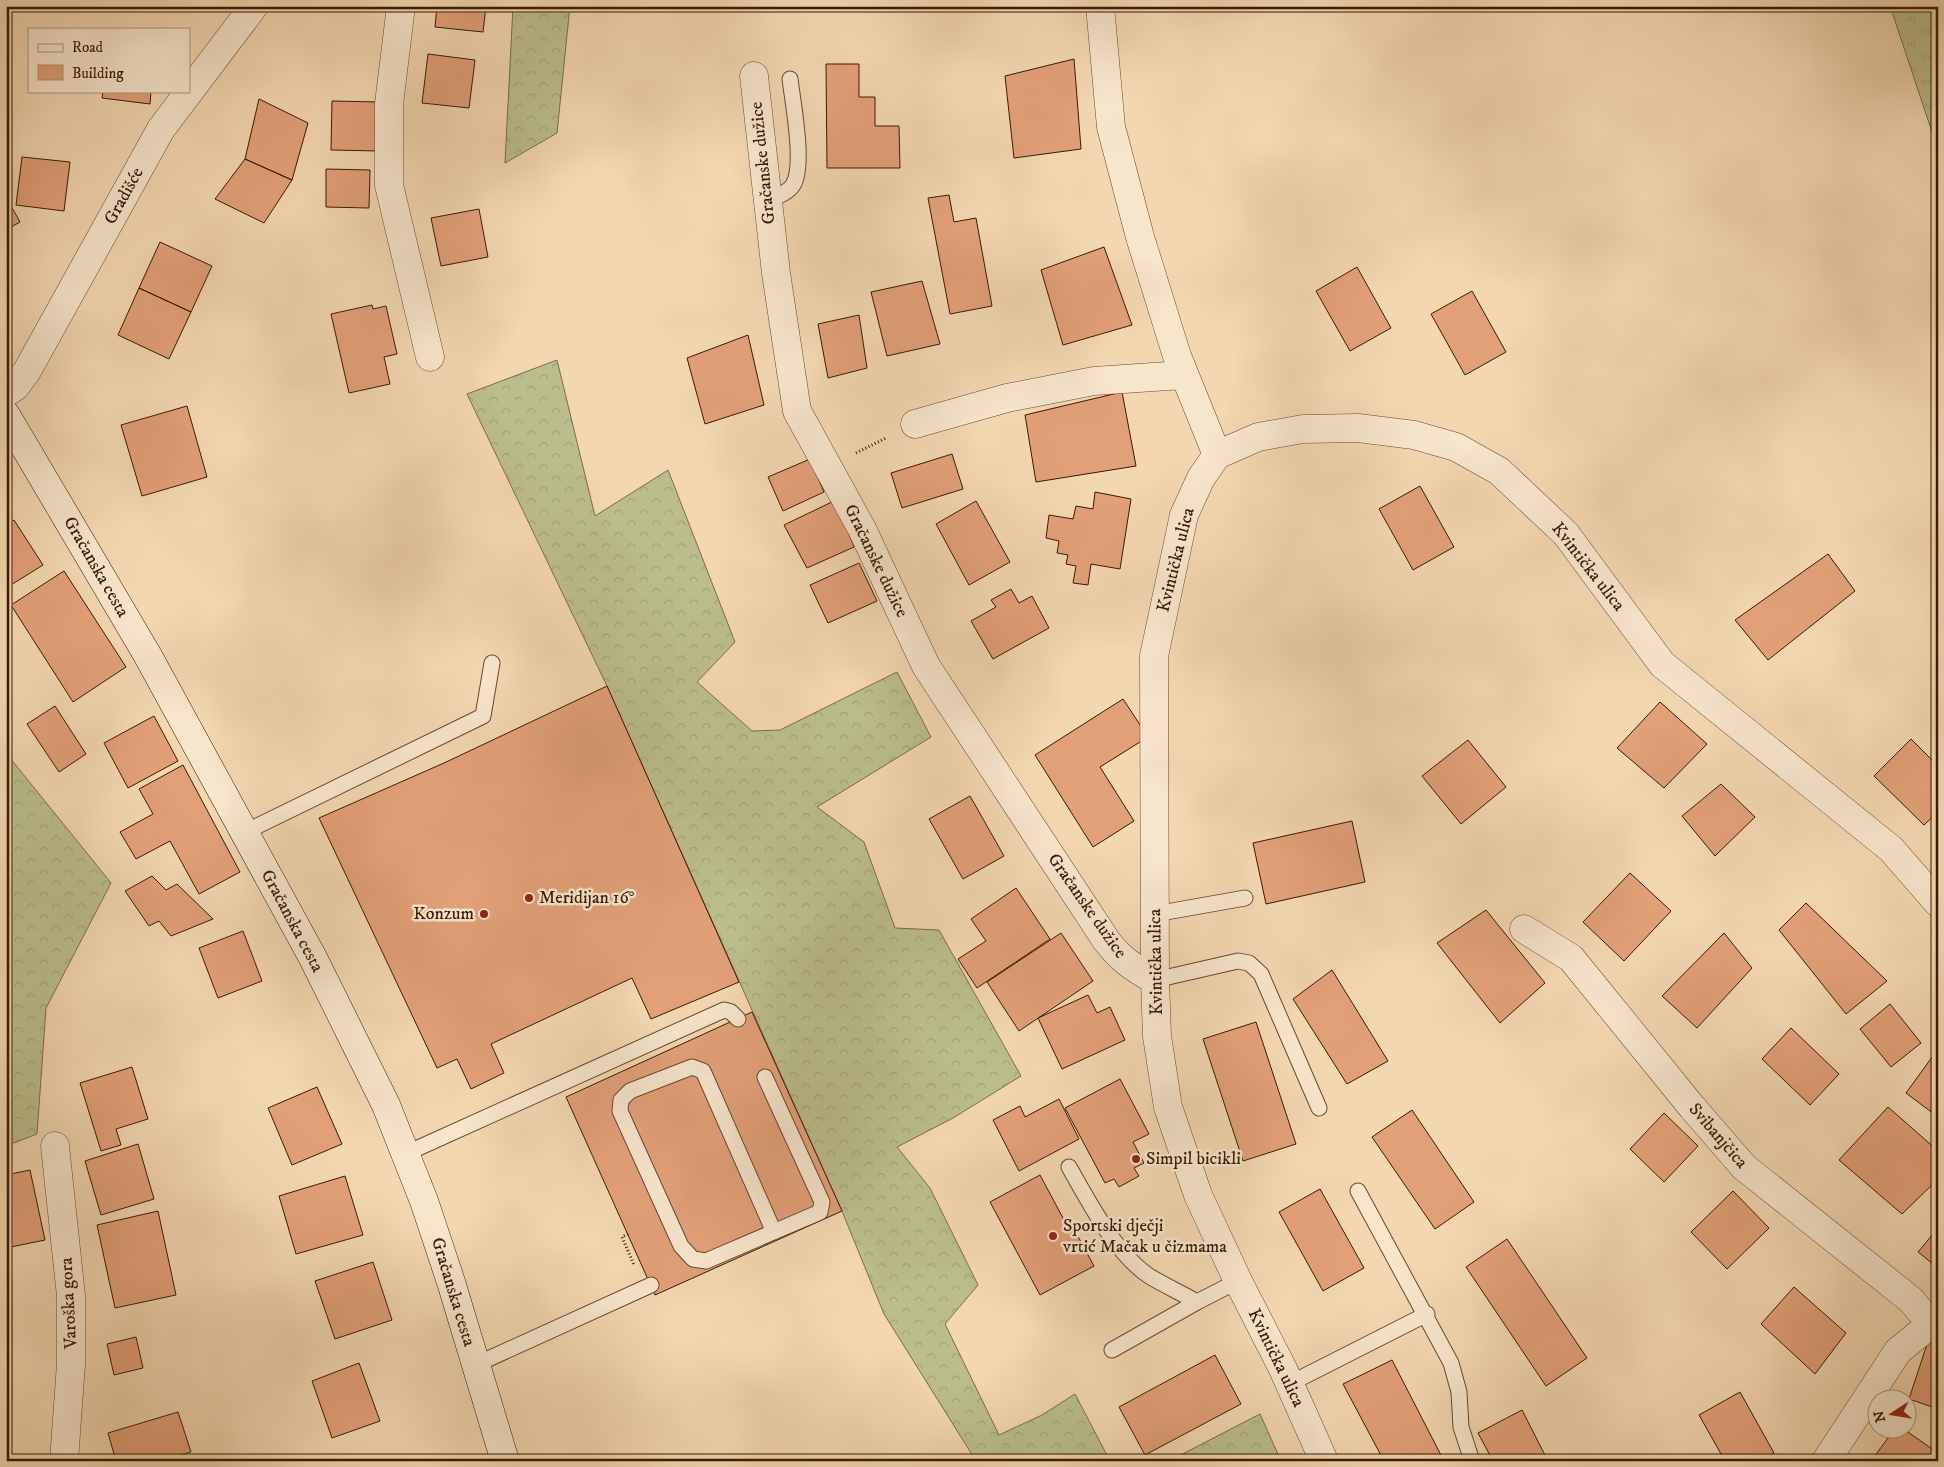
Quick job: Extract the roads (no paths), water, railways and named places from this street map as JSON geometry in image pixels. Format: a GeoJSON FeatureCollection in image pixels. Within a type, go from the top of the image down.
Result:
{"type":"FeatureCollection","features":[{"type":"Feature","properties":{"kind":"street","name":"Gradišće"},"geometry":{"type":"LineString","coordinates":[[190,91],[254,6]]}},
{"type":"Feature","properties":{"kind":"street"},"geometry":{"type":"LineString","coordinates":[[402,6],[389,104],[389,185],[430,357]]}},
{"type":"Feature","properties":{"kind":"street"},"geometry":{"type":"LineString","coordinates":[[1100,6],[1111,127],[1140,237],[1183,375],[1217,455]]}},
{"type":"Feature","properties":{"kind":"street","name":"Gračanske dužice"},"geometry":{"type":"LineString","coordinates":[[754,76],[767,202],[797,411],[862,529],[926,666],[1106,940],[1117,954],[1131,966],[1155,980]]}},
{"type":"Feature","properties":{"kind":"street","name":"Gradišće"},"geometry":{"type":"LineString","coordinates":[[6,393],[16,386],[27,371],[161,129],[189,92]]}},
{"type":"Feature","properties":{"kind":"street"},"geometry":{"type":"LineString","coordinates":[[915,424],[1008,398],[1094,381],[1183,375]]}},
{"type":"Feature","properties":{"kind":"street","name":"Gračanska cesta"},"geometry":{"type":"LineString","coordinates":[[6,415],[148,656],[317,967],[386,1105],[407,1153],[451,1282],[505,1461]]}},
{"type":"Feature","properties":{"kind":"street","name":"Kvintička ulica"},"geometry":{"type":"LineString","coordinates":[[1324,1461],[1198,1195],[1168,1107],[1157,1036],[1155,980],[1154,656],[1184,515],[1201,478],[1217,455],[1258,437],[1303,429],[1358,428],[1414,435],[1456,447],[1499,471],[1566,534],[1662,664],[1891,849],[1938,903]]}},
{"type":"Feature","properties":{"kind":"street","name":"Svibanjčica"},"geometry":{"type":"LineString","coordinates":[[1524,929],[1571,958],[1692,1107],[1744,1167],[1911,1300],[1934,1324],[1898,1351],[1826,1461]]}},
{"type":"Feature","properties":{"kind":"street","name":"Varoška gora"},"geometry":{"type":"LineString","coordinates":[[55,1146],[71,1296],[71,1364],[64,1461]]}},
{"type":"Feature","properties":{"kind":"lane"},"geometry":{"type":"LineString","coordinates":[[767,202],[792,188],[798,174],[798,154],[790,79]]}},
{"type":"Feature","properties":{"kind":"lane"},"geometry":{"type":"LineString","coordinates":[[244,832],[483,716],[492,663]]}},
{"type":"Feature","properties":{"kind":"lane"},"geometry":{"type":"LineString","coordinates":[[1155,914],[1245,898]]}},
{"type":"Feature","properties":{"kind":"lane"},"geometry":{"type":"LineString","coordinates":[[1155,980],[1238,961],[1249,963],[1261,974],[1319,1108]]}},
{"type":"Feature","properties":{"kind":"lane"},"geometry":{"type":"LineString","coordinates":[[407,1153],[724,1010],[731,1012],[738,1019]]}},
{"type":"Feature","properties":{"kind":"lane"},"geometry":{"type":"LineString","coordinates":[[765,1077],[822,1202],[820,1212],[774,1232],[706,1261],[693,1259],[681,1246],[620,1111],[621,1100],[630,1091],[692,1067],[703,1071],[774,1232]]}},
{"type":"Feature","properties":{"kind":"lane"},"geometry":{"type":"LineString","coordinates":[[1069,1167],[1093,1210],[1124,1252],[1148,1275],[1197,1302]]}},
{"type":"Feature","properties":{"kind":"lane"},"geometry":{"type":"LineString","coordinates":[[1358,1191],[1451,1363],[1459,1392],[1461,1427],[1472,1461]]}},
{"type":"Feature","properties":{"kind":"lane"},"geometry":{"type":"LineString","coordinates":[[1112,1350],[1238,1281]]}},
{"type":"Feature","properties":{"kind":"lane"},"geometry":{"type":"LineString","coordinates":[[475,1365],[651,1285]]}},
{"type":"Feature","properties":{"kind":"lane"},"geometry":{"type":"LineString","coordinates":[[1289,1384],[1426,1314]]}},
{"type":"Feature","properties":{"kind":"place","name":"Meridijan 16°"},"geometry":{"type":"Point","coordinates":[529,898]}},
{"type":"Feature","properties":{"kind":"place","name":"Konzum"},"geometry":{"type":"Point","coordinates":[484,914]}},
{"type":"Feature","properties":{"kind":"place","name":"Simpil bicikli"},"geometry":{"type":"Point","coordinates":[1136,1159]}},
{"type":"Feature","properties":{"kind":"place","name":"Sportski dječji vrtić Mačak u čizmama"},"geometry":{"type":"Point","coordinates":[1053,1236]}}]}
